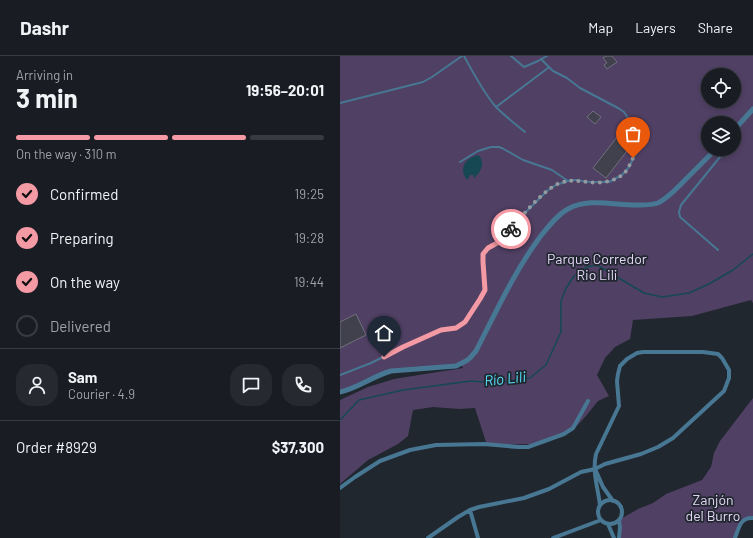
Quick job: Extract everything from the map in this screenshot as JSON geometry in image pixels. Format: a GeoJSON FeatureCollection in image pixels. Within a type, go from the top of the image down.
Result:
{"type":"FeatureCollection","features":[{"type":"Feature","properties":{"kind":"street"},"geometry":{"type":"LineString","coordinates":[[741,122],[753,109]]}},
{"type":"Feature","properties":{"kind":"street"},"geometry":{"type":"LineString","coordinates":[[340,392],[391,371],[451,366],[461,364],[466,361],[476,351],[520,266],[547,228],[562,212],[575,206],[585,204],[596,203],[632,206],[651,205],[657,203],[672,192],[709,156]]}},
{"type":"Feature","properties":{"kind":"street"},"geometry":{"type":"LineString","coordinates":[[428,538],[470,510],[485,505],[524,498],[549,489],[581,472],[595,469],[605,464],[641,454],[658,447],[673,438],[724,391],[729,378],[729,370],[718,354],[703,352],[643,352],[637,353],[627,359],[620,366],[617,382],[619,406],[596,454],[595,460],[595,469],[596,484],[600,505],[598,513],[601,520],[608,524],[614,538]]}},
{"type":"Feature","properties":{"kind":"street"},"geometry":{"type":"LineString","coordinates":[[340,488],[380,461],[410,450],[436,446],[484,444],[528,447],[564,434],[573,428],[588,401]]}},
{"type":"Feature","properties":{"kind":"street"},"geometry":{"type":"LineString","coordinates":[[595,469],[603,487],[621,509],[619,520],[619,538]]}},
{"type":"Feature","properties":{"kind":"street"},"geometry":{"type":"LineString","coordinates":[[600,505],[606,501],[613,501]]}},
{"type":"Feature","properties":{"kind":"street"},"geometry":{"type":"LineString","coordinates":[[470,510],[478,538]]}},
{"type":"Feature","properties":{"kind":"street"},"geometry":{"type":"LineString","coordinates":[[735,538],[741,523],[748,518],[753,518]]}},
{"type":"Feature","properties":{"kind":"street"},"geometry":{"type":"LineString","coordinates":[[553,538],[601,520]]}},
{"type":"Feature","properties":{"kind":"street"},"geometry":{"type":"LineString","coordinates":[[608,524],[619,520]]}},
{"type":"Feature","properties":{"kind":"lane"},"geometry":{"type":"LineString","coordinates":[[340,103],[423,82],[463,56],[496,107],[525,132]]}},
{"type":"Feature","properties":{"kind":"lane"},"geometry":{"type":"LineString","coordinates":[[511,56],[524,67],[547,56]]}},
{"type":"Feature","properties":{"kind":"lane"},"geometry":{"type":"LineString","coordinates":[[340,375],[371,363],[441,330],[461,326],[485,290],[483,254],[488,248],[499,242],[547,191],[556,185],[568,181],[609,182],[622,176],[629,167],[638,149],[639,143],[635,129],[624,112],[580,88],[567,78],[553,71],[541,60]]}},
{"type":"Feature","properties":{"kind":"lane"},"geometry":{"type":"LineString","coordinates":[[496,107],[549,68]]}},
{"type":"Feature","properties":{"kind":"lane"},"geometry":{"type":"LineString","coordinates":[[460,162],[478,152],[491,147],[498,147],[523,160],[552,170],[568,181]]}},
{"type":"Feature","properties":{"kind":"lane"},"geometry":{"type":"LineString","coordinates":[[718,250],[680,218],[679,212],[681,205],[721,156]]}},
{"type":"Feature","properties":{"kind":"green space","name":"Parque Corredor Rio Lili"},"geometry":{"type":"Polygon","coordinates":[[[340,56],[753,56],[753,303],[751,300],[692,316],[633,320],[630,339],[615,347],[605,358],[597,375],[609,396],[598,401],[572,431],[535,444],[487,445],[475,408],[459,409],[433,407],[413,410],[408,436],[398,444],[368,460],[340,484],[340,400],[368,387],[394,379],[463,368],[461,364],[399,370],[340,392],[340,56]]]}},
{"type":"Feature","properties":{"kind":"green space","name":"Zanjón del Burro"},"geometry":{"type":"Polygon","coordinates":[[[753,398],[753,518],[741,523],[735,538],[619,538],[619,520],[638,509],[653,503],[666,494],[702,480],[711,467],[714,453],[720,441],[753,398]]]}},
{"type":"Feature","properties":{"kind":"water"},"geometry":{"type":"Polygon","coordinates":[[[478,155],[482,160],[482,167],[474,178],[473,175],[471,175],[469,176],[469,179],[467,179],[463,172],[464,166],[470,158],[478,155]]]}},
{"type":"Feature","properties":{"kind":"building"},"geometry":{"type":"Polygon","coordinates":[[[606,56],[612,56],[617,62],[607,69],[604,65],[607,63],[603,58],[606,56]]]}},
{"type":"Feature","properties":{"kind":"building"},"geometry":{"type":"Polygon","coordinates":[[[593,111],[601,117],[595,124],[587,117],[593,111]]]}},
{"type":"Feature","properties":{"kind":"building"},"geometry":{"type":"Polygon","coordinates":[[[621,132],[634,142],[606,178],[593,168],[621,132]]]}},
{"type":"Feature","properties":{"kind":"building"},"geometry":{"type":"Polygon","coordinates":[[[356,314],[366,335],[340,348],[340,322],[356,314]]]}},
{"type":"Feature","properties":{"kind":"waterway","name":"Río Lili"},"geometry":{"type":"LineString","coordinates":[[340,420],[359,400],[403,390],[471,381],[496,383],[530,378],[546,365],[561,332],[561,301],[566,288],[574,276],[586,267],[597,265],[644,293],[662,297],[689,293],[709,284],[733,270],[753,254]]}},
{"type":"Feature","properties":{"kind":"way so far"},"geometry":{"type":"LineString","coordinates":[[511,229],[544,193],[556,185],[571,180],[582,182],[609,182],[622,176],[626,172],[633,158]]}},
{"type":"Feature","properties":{"kind":"route"},"geometry":{"type":"LineString","coordinates":[[384,357],[441,330],[451,330],[461,326],[465,322],[485,290],[483,254],[488,248],[499,242],[511,229]]}}]}
